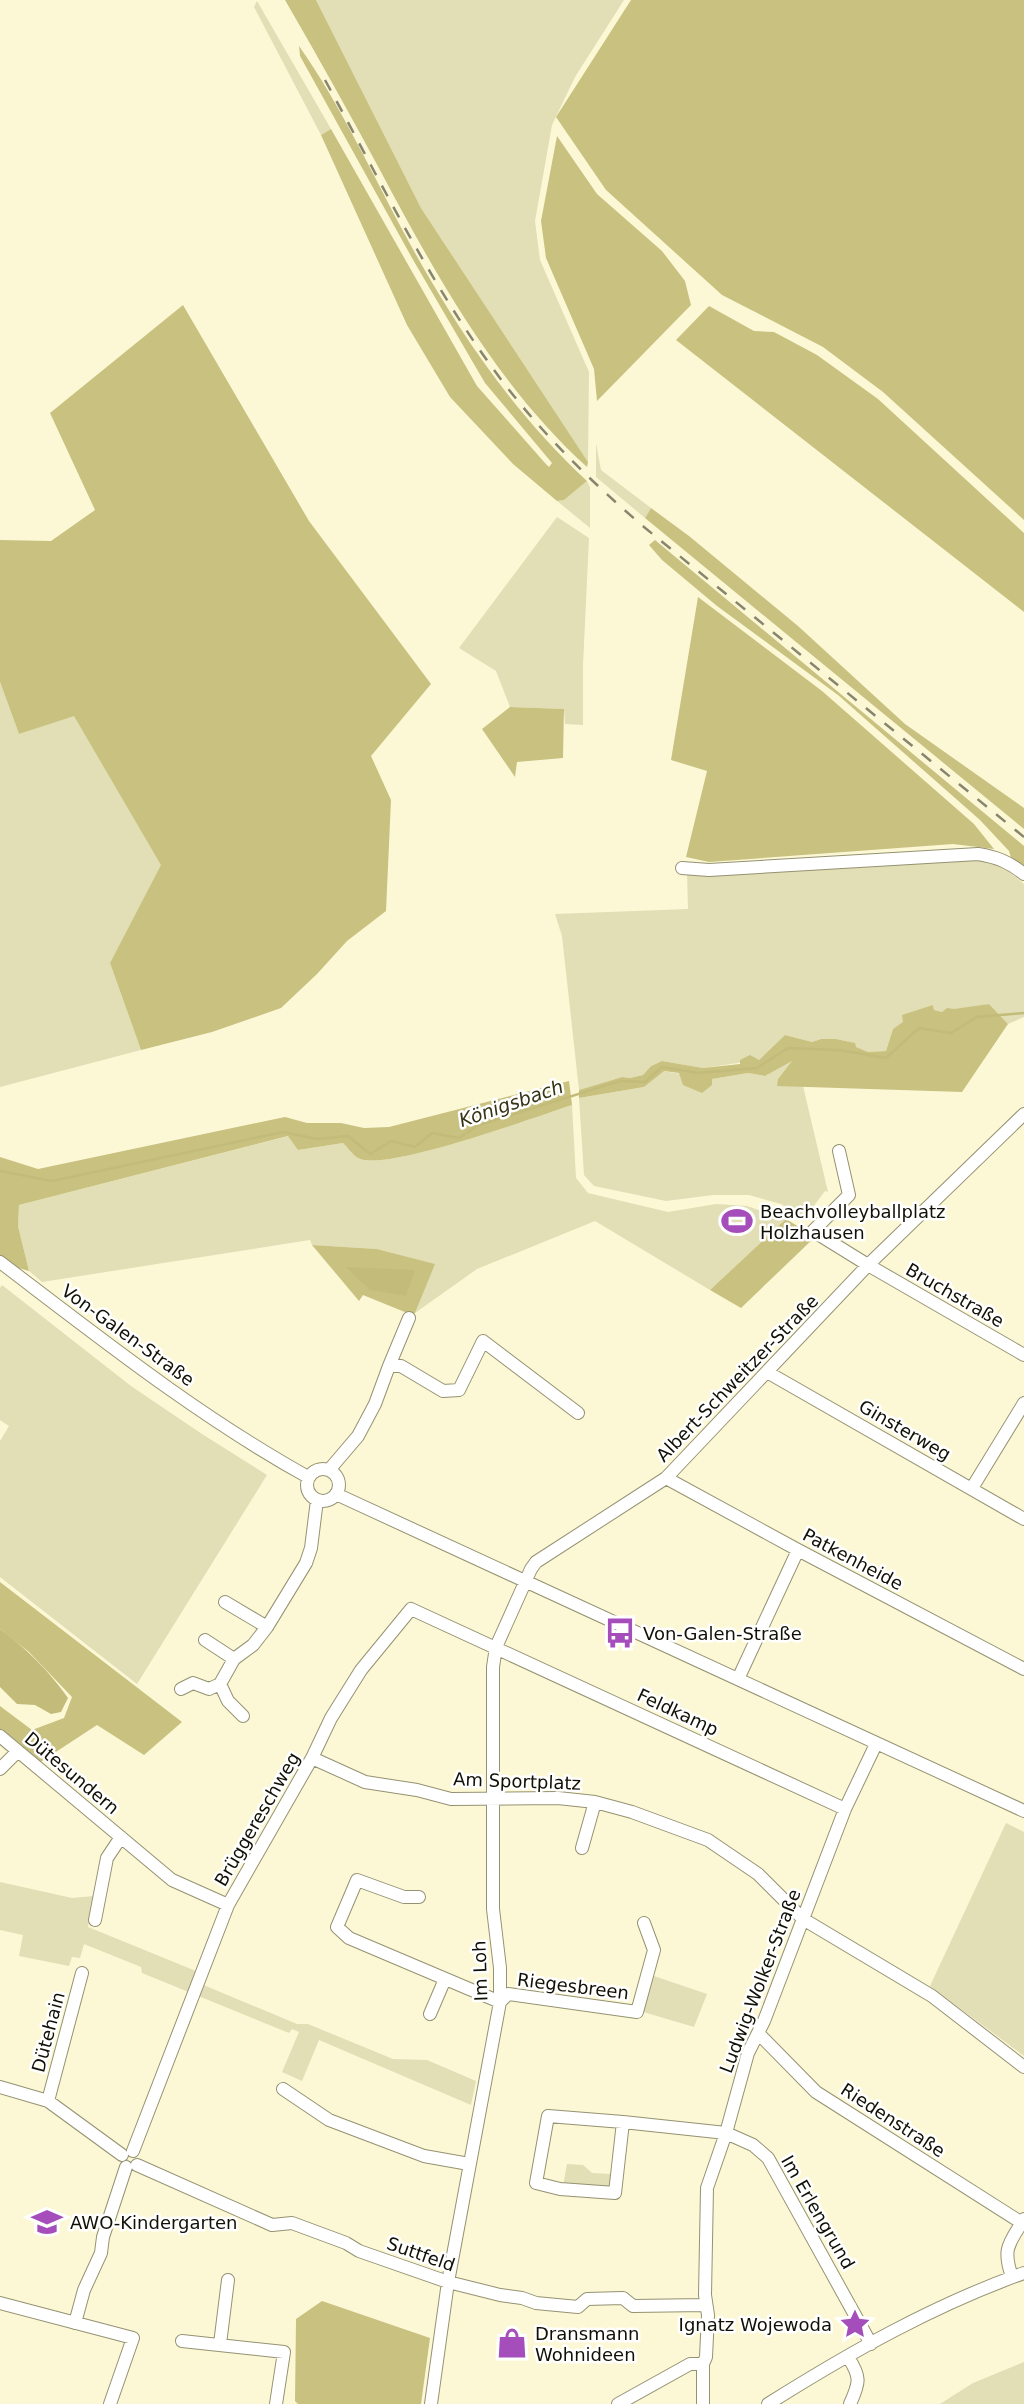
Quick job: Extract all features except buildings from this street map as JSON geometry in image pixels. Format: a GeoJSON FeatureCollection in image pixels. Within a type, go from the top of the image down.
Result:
{"type":"FeatureCollection","features":[{"type":"Feature","properties":{"kind":"street"},"geometry":{"type":"LineString","coordinates":[[682,868],[709,870],[978,854],[997,857],[1024,874]]}},
{"type":"Feature","properties":{"kind":"street","name":"Albert-Schweitzer-Straße"},"geometry":{"type":"LineString","coordinates":[[526,1581],[536,1562],[666,1478],[868,1265],[1021,1124]]}},
{"type":"Feature","properties":{"kind":"street"},"geometry":{"type":"LineString","coordinates":[[839,1151],[849,1195],[813,1231],[868,1265]]}},
{"type":"Feature","properties":{"kind":"street","name":"Von-Galen-Straße"},"geometry":{"type":"LineString","coordinates":[[0,1262],[152,1377],[275,1459],[308,1477]]}},
{"type":"Feature","properties":{"kind":"street","name":"Bruchstraße"},"geometry":{"type":"LineString","coordinates":[[868,1265],[1024,1354]]}},
{"type":"Feature","properties":{"kind":"street"},"geometry":{"type":"LineString","coordinates":[[329,1470],[358,1436],[375,1404],[410,1318]]}},
{"type":"Feature","properties":{"kind":"street"},"geometry":{"type":"LineString","coordinates":[[389,1366],[401,1366],[443,1391],[459,1391],[483,1341],[578,1413]]}},
{"type":"Feature","properties":{"kind":"street","name":"Ginsterweg"},"geometry":{"type":"LineString","coordinates":[[767,1372],[1024,1519]]}},
{"type":"Feature","properties":{"kind":"street"},"geometry":{"type":"LineString","coordinates":[[972,1488],[1024,1403]]}},
{"type":"Feature","properties":{"kind":"street"},"geometry":{"type":"LineString","coordinates":[[321,1469],[329,1470],[336,1476],[339,1485],[336,1494],[324,1501],[317,1500],[310,1495],[307,1488],[308,1477],[321,1469]]}},
{"type":"Feature","properties":{"kind":"street","name":"Patkenheide"},"geometry":{"type":"LineString","coordinates":[[666,1478],[1024,1669]]}},
{"type":"Feature","properties":{"kind":"street"},"geometry":{"type":"LineString","coordinates":[[336,1494],[1024,1811]]}},
{"type":"Feature","properties":{"kind":"street"},"geometry":{"type":"LineString","coordinates":[[181,1689],[193,1683],[209,1689],[220,1684],[234,1658],[253,1645],[267,1627],[306,1563],[311,1548],[317,1500]]}},
{"type":"Feature","properties":{"kind":"street"},"geometry":{"type":"LineString","coordinates":[[738,1679],[798,1550]]}},
{"type":"Feature","properties":{"kind":"street","name":"Im Loh"},"geometry":{"type":"LineString","coordinates":[[431,2404],[448,2282],[500,2002],[500,1968],[493,1909],[493,1667],[496,1647],[526,1581]]}},
{"type":"Feature","properties":{"kind":"street"},"geometry":{"type":"LineString","coordinates":[[225,1602],[267,1627]]}},
{"type":"Feature","properties":{"kind":"street","name":"Brüggereschweg"},"geometry":{"type":"LineString","coordinates":[[75,2323],[84,2290],[101,2253],[103,2237],[129,2159],[228,1905],[312,1758],[331,1718],[361,1670],[411,1609],[496,1647]]}},
{"type":"Feature","properties":{"kind":"street"},"geometry":{"type":"LineString","coordinates":[[205,1640],[234,1658]]}},
{"type":"Feature","properties":{"kind":"street","name":"Feldkamp"},"geometry":{"type":"LineString","coordinates":[[496,1647],[845,1808]]}},
{"type":"Feature","properties":{"kind":"street"},"geometry":{"type":"LineString","coordinates":[[220,1684],[243,1716]]}},
{"type":"Feature","properties":{"kind":"street","name":"Dütesundern"},"geometry":{"type":"LineString","coordinates":[[0,1736],[173,1880],[228,1905]]}},
{"type":"Feature","properties":{"kind":"street","name":"Ludwig-Wolker-Straße"},"geometry":{"type":"LineString","coordinates":[[703,2404],[703,2364],[706,2357],[708,2315],[705,2305],[707,2188],[726,2133],[748,2053],[845,1808],[876,1744]]}},
{"type":"Feature","properties":{"kind":"street"},"geometry":{"type":"LineString","coordinates":[[0,1769],[18,1751]]}},
{"type":"Feature","properties":{"kind":"street","name":"Am Sportplatz"},"geometry":{"type":"LineString","coordinates":[[312,1758],[365,1782],[417,1790],[451,1799],[558,1798],[595,1802],[632,1812],[708,1840],[758,1874],[803,1919],[932,1996],[1024,2067]]}},
{"type":"Feature","properties":{"kind":"street"},"geometry":{"type":"LineString","coordinates":[[582,1848],[595,1802]]}},
{"type":"Feature","properties":{"kind":"street","name":"Dütesundern"},"geometry":{"type":"LineString","coordinates":[[94,1920],[107,1858],[121,1837]]}},
{"type":"Feature","properties":{"kind":"street","name":"Riegesbreen"},"geometry":{"type":"LineString","coordinates":[[418,1897],[404,1897],[358,1880],[337,1927],[349,1938],[500,2002],[508,1994],[637,2012],[654,1950],[644,1923]]}},
{"type":"Feature","properties":{"kind":"street","name":"Dütehain"},"geometry":{"type":"LineString","coordinates":[[48,2101],[82,1973]]}},
{"type":"Feature","properties":{"kind":"street"},"geometry":{"type":"LineString","coordinates":[[429,2014],[445,1979]]}},
{"type":"Feature","properties":{"kind":"street","name":"Riedenstraße"},"geometry":{"type":"LineString","coordinates":[[758,2033],[816,2092],[1023,2221]]}},
{"type":"Feature","properties":{"kind":"street","name":"Suttfeld"},"geometry":{"type":"LineString","coordinates":[[0,2088],[48,2101],[129,2159],[263,2222],[272,2225],[292,2223],[448,2282],[546,2304],[578,2307],[587,2299],[623,2298],[633,2305],[705,2305]]}},
{"type":"Feature","properties":{"kind":"street"},"geometry":{"type":"LineString","coordinates":[[283,2090],[329,2120],[424,2156],[469,2164]]}},
{"type":"Feature","properties":{"kind":"street","name":"Im Erlengrund"},"geometry":{"type":"LineString","coordinates":[[623,2122],[615,2193],[559,2189],[536,2183],[548,2116],[623,2122],[726,2133],[753,2145],[768,2158],[871,2344]]}},
{"type":"Feature","properties":{"kind":"street"},"geometry":{"type":"LineString","coordinates":[[768,2404],[871,2344],[951,2303],[1018,2275],[1006,2256],[1007,2247],[1023,2221]]}},
{"type":"Feature","properties":{"kind":"street"},"geometry":{"type":"LineString","coordinates":[[220,2344],[228,2280]]}},
{"type":"Feature","properties":{"kind":"street"},"geometry":{"type":"LineString","coordinates":[[0,2303],[133,2339],[110,2404]]}},
{"type":"Feature","properties":{"kind":"street"},"geometry":{"type":"LineString","coordinates":[[181,2341],[284,2352],[276,2404]]}},
{"type":"Feature","properties":{"kind":"street"},"geometry":{"type":"LineString","coordinates":[[848,2357],[858,2373],[859,2382],[850,2404]]}},
{"type":"Feature","properties":{"kind":"street"},"geometry":{"type":"LineString","coordinates":[[618,2404],[690,2364],[703,2364]]}},
{"type":"Feature","properties":{"kind":"shaded area"},"geometry":{"type":"Polygon","coordinates":[[[285,0],[316,0],[421,208],[588,462],[587,467],[555,435],[497,366],[447,291],[285,0]]]}},
{"type":"Feature","properties":{"kind":"shaded area"},"geometry":{"type":"Polygon","coordinates":[[[316,0],[624,0],[575,77],[552,125],[535,221],[540,260],[589,372],[588,462],[421,208],[316,0]]]}},
{"type":"Feature","properties":{"kind":"shaded area"},"geometry":{"type":"Polygon","coordinates":[[[631,0],[1024,0],[1024,520],[883,392],[823,347],[722,295],[606,190],[556,117],[631,0]]]}},
{"type":"Feature","properties":{"kind":"shaded area"},"geometry":{"type":"Polygon","coordinates":[[[257,1],[331,129],[321,135],[254,7],[257,1]]]}},
{"type":"Feature","properties":{"kind":"shaded area"},"geometry":{"type":"Polygon","coordinates":[[[299,46],[329,93],[409,242],[467,338],[511,399],[560,455],[587,481],[564,500],[557,501],[513,464],[450,397],[407,325],[321,135],[331,129],[477,386],[549,467],[552,463],[485,383],[300,56],[299,46]]]}},
{"type":"Feature","properties":{"kind":"shaded area"},"geometry":{"type":"Polygon","coordinates":[[[557,136],[597,194],[662,251],[685,281],[691,305],[597,401],[594,369],[546,258],[541,221],[557,136]]]}},
{"type":"Feature","properties":{"kind":"shaded area"},"geometry":{"type":"Polygon","coordinates":[[[183,305],[309,521],[431,684],[371,756],[391,800],[386,911],[347,941],[281,1008],[212,1032],[141,1050],[110,963],[161,865],[74,716],[19,734],[0,682],[0,540],[51,541],[95,510],[50,413],[183,305]]]}},
{"type":"Feature","properties":{"kind":"shaded area"},"geometry":{"type":"Polygon","coordinates":[[[709,306],[754,331],[774,332],[817,355],[878,399],[1024,533],[1024,612],[676,340],[709,306]]]}},
{"type":"Feature","properties":{"kind":"shaded area"},"geometry":{"type":"Polygon","coordinates":[[[596,443],[601,470],[651,508],[645,518],[596,477],[596,443]]]}},
{"type":"Feature","properties":{"kind":"shaded area"},"geometry":{"type":"Polygon","coordinates":[[[587,481],[590,487],[590,528],[557,501],[564,500],[587,481]]]}},
{"type":"Feature","properties":{"kind":"shaded area"},"geometry":{"type":"Polygon","coordinates":[[[651,508],[798,626],[905,724],[1024,808],[1024,829],[645,518],[651,508]]]}},
{"type":"Feature","properties":{"kind":"shaded area"},"geometry":{"type":"Polygon","coordinates":[[[557,517],[589,538],[583,725],[565,724],[564,709],[510,707],[496,671],[459,648],[557,517]]]}},
{"type":"Feature","properties":{"kind":"shaded area"},"geometry":{"type":"Polygon","coordinates":[[[655,540],[1024,846],[1024,871],[1012,861],[1009,851],[980,820],[838,695],[717,606],[662,560],[649,545],[655,540]]]}},
{"type":"Feature","properties":{"kind":"shaded area"},"geometry":{"type":"Polygon","coordinates":[[[698,597],[822,691],[974,824],[994,849],[953,844],[709,862],[686,857],[707,771],[671,760],[698,597]]]}},
{"type":"Feature","properties":{"kind":"shaded area"},"geometry":{"type":"Polygon","coordinates":[[[0,682],[19,734],[74,715],[162,865],[110,963],[141,1050],[0,1087],[0,682]]]}},
{"type":"Feature","properties":{"kind":"shaded area"},"geometry":{"type":"Polygon","coordinates":[[[510,707],[564,709],[563,758],[517,762],[515,777],[482,729],[510,707]]]}},
{"type":"Feature","properties":{"kind":"shaded area"},"geometry":{"type":"Polygon","coordinates":[[[976,860],[1002,868],[1024,884],[1024,1017],[1008,1024],[989,1004],[942,1012],[934,1010],[933,1005],[893,1029],[886,1051],[868,1052],[855,1047],[854,1043],[836,1039],[812,1042],[785,1035],[759,1060],[703,1068],[662,1061],[651,1066],[643,1075],[622,1077],[579,1090],[562,936],[555,914],[688,909],[687,873],[976,860]]]}},
{"type":"Feature","properties":{"kind":"shaded area"},"geometry":{"type":"Polygon","coordinates":[[[989,1004],[1008,1024],[962,1092],[777,1086],[778,1079],[792,1061],[765,1076],[748,1073],[712,1079],[712,1085],[702,1093],[683,1085],[679,1073],[664,1071],[644,1087],[579,1098],[579,1090],[622,1077],[643,1075],[651,1066],[662,1061],[703,1068],[740,1064],[740,1060],[750,1055],[759,1060],[785,1035],[812,1042],[836,1039],[855,1043],[856,1047],[868,1052],[886,1051],[893,1029],[903,1022],[902,1015],[933,1005],[934,1010],[942,1012],[947,1008],[989,1004]]]}},
{"type":"Feature","properties":{"kind":"shaded area"},"geometry":{"type":"Polygon","coordinates":[[[794,1059],[778,1079],[778,1086],[803,1086],[828,1192],[825,1191],[804,1219],[781,1204],[749,1195],[713,1195],[666,1201],[594,1186],[584,1175],[579,1098],[644,1087],[663,1071],[712,1079],[748,1073],[765,1076],[794,1059]]]}},
{"type":"Feature","properties":{"kind":"shaded area"},"geometry":{"type":"Polygon","coordinates":[[[569,1081],[572,1105],[496,1131],[398,1158],[358,1158],[343,1143],[298,1150],[288,1136],[19,1205],[18,1226],[29,1271],[15,1267],[0,1256],[0,1157],[38,1169],[285,1117],[307,1123],[341,1123],[364,1128],[389,1127],[569,1081]]]}},
{"type":"Feature","properties":{"kind":"shaded area"},"geometry":{"type":"Polygon","coordinates":[[[572,1105],[576,1178],[588,1193],[668,1212],[716,1204],[747,1206],[786,1219],[710,1290],[595,1221],[477,1269],[415,1313],[434,1264],[377,1249],[312,1245],[310,1240],[42,1282],[29,1271],[18,1226],[19,1205],[289,1136],[298,1150],[343,1143],[358,1158],[398,1158],[496,1131],[572,1105]]]}},
{"type":"Feature","properties":{"kind":"shaded area"},"geometry":{"type":"Polygon","coordinates":[[[786,1219],[815,1237],[741,1308],[710,1290],[786,1219]]]}},
{"type":"Feature","properties":{"kind":"shaded area"},"geometry":{"type":"Polygon","coordinates":[[[312,1245],[377,1249],[435,1264],[412,1315],[363,1295],[359,1301],[312,1245]]]}},
{"type":"Feature","properties":{"kind":"shaded area"},"geometry":{"type":"Polygon","coordinates":[[[346,1267],[415,1270],[406,1296],[370,1290],[346,1267]]]}},
{"type":"Feature","properties":{"kind":"shaded area"},"geometry":{"type":"Polygon","coordinates":[[[2,1285],[131,1386],[267,1475],[137,1684],[0,1577],[0,1441],[9,1426],[0,1420],[2,1285]]]}},
{"type":"Feature","properties":{"kind":"shaded area"},"geometry":{"type":"Polygon","coordinates":[[[0,1582],[182,1722],[144,1755],[97,1725],[39,1763],[0,1731],[0,1706],[32,1730],[64,1718],[72,1697],[29,1652],[0,1629],[0,1582]]]}},
{"type":"Feature","properties":{"kind":"shaded area"},"geometry":{"type":"Polygon","coordinates":[[[0,1629],[37,1661],[61,1688],[68,1698],[61,1712],[51,1714],[35,1705],[17,1704],[0,1687],[0,1629]]]}},
{"type":"Feature","properties":{"kind":"shaded area"},"geometry":{"type":"Polygon","coordinates":[[[1006,1823],[1024,1832],[1024,2056],[930,1986],[1006,1823]]]}},
{"type":"Feature","properties":{"kind":"shaded area"},"geometry":{"type":"Polygon","coordinates":[[[0,1882],[72,1898],[94,1896],[88,1927],[196,1971],[194,1981],[297,2024],[308,2024],[393,2059],[427,2060],[476,2081],[471,2105],[319,2040],[302,2081],[282,2072],[299,2032],[292,2029],[289,2033],[142,1973],[141,1967],[84,1944],[80,1958],[72,1957],[69,1966],[19,1956],[23,1935],[0,1930],[0,1882]]]}},
{"type":"Feature","properties":{"kind":"shaded area"},"geometry":{"type":"Polygon","coordinates":[[[651,1975],[707,1994],[694,2027],[640,2011],[651,1975]]]}},
{"type":"Feature","properties":{"kind":"shaded area"},"geometry":{"type":"Polygon","coordinates":[[[567,2164],[583,2165],[592,2173],[613,2174],[612,2190],[563,2186],[567,2164]]]}},
{"type":"Feature","properties":{"kind":"shaded area"},"geometry":{"type":"Polygon","coordinates":[[[322,2301],[430,2338],[421,2404],[298,2404],[295,2401],[296,2319],[322,2301]]]}},
{"type":"Feature","properties":{"kind":"shaded area"},"geometry":{"type":"Polygon","coordinates":[[[1024,2362],[1024,2404],[940,2404],[973,2383],[1024,2362]]]}},
{"type":"Feature","properties":{"kind":"waterway","name":"Königsbach"},"geometry":{"type":"LineString","coordinates":[[0,1171],[52,1181],[283,1132],[317,1139],[348,1136],[370,1154],[391,1141],[415,1147],[432,1133],[459,1138],[479,1125],[620,1081],[645,1082],[662,1067],[698,1073],[757,1068],[788,1048],[839,1050],[886,1058],[919,1028],[951,1033],[977,1017],[1024,1013]]}},
{"type":"Feature","properties":{"kind":"railway"},"geometry":{"type":"LineString","coordinates":[[325,80],[447,300],[494,370],[546,433],[603,491],[644,527],[1024,837]]}},
{"type":"Feature","properties":{"kind":"place","name":"Beachvolleyballplatz Holzhausen"},"geometry":{"type":"Point","coordinates":[737,1221]}},
{"type":"Feature","properties":{"kind":"place","name":"Von-Galen-Straße"},"geometry":{"type":"Point","coordinates":[620,1633]}},
{"type":"Feature","properties":{"kind":"place","name":"AWO-Kindergarten"},"geometry":{"type":"Point","coordinates":[47,2222]}},
{"type":"Feature","properties":{"kind":"place","name":"Ignatz Wojewoda"},"geometry":{"type":"Point","coordinates":[855,2324]}},
{"type":"Feature","properties":{"kind":"place","name":"Dransmann Wohnideen"},"geometry":{"type":"Point","coordinates":[512,2343]}}]}
